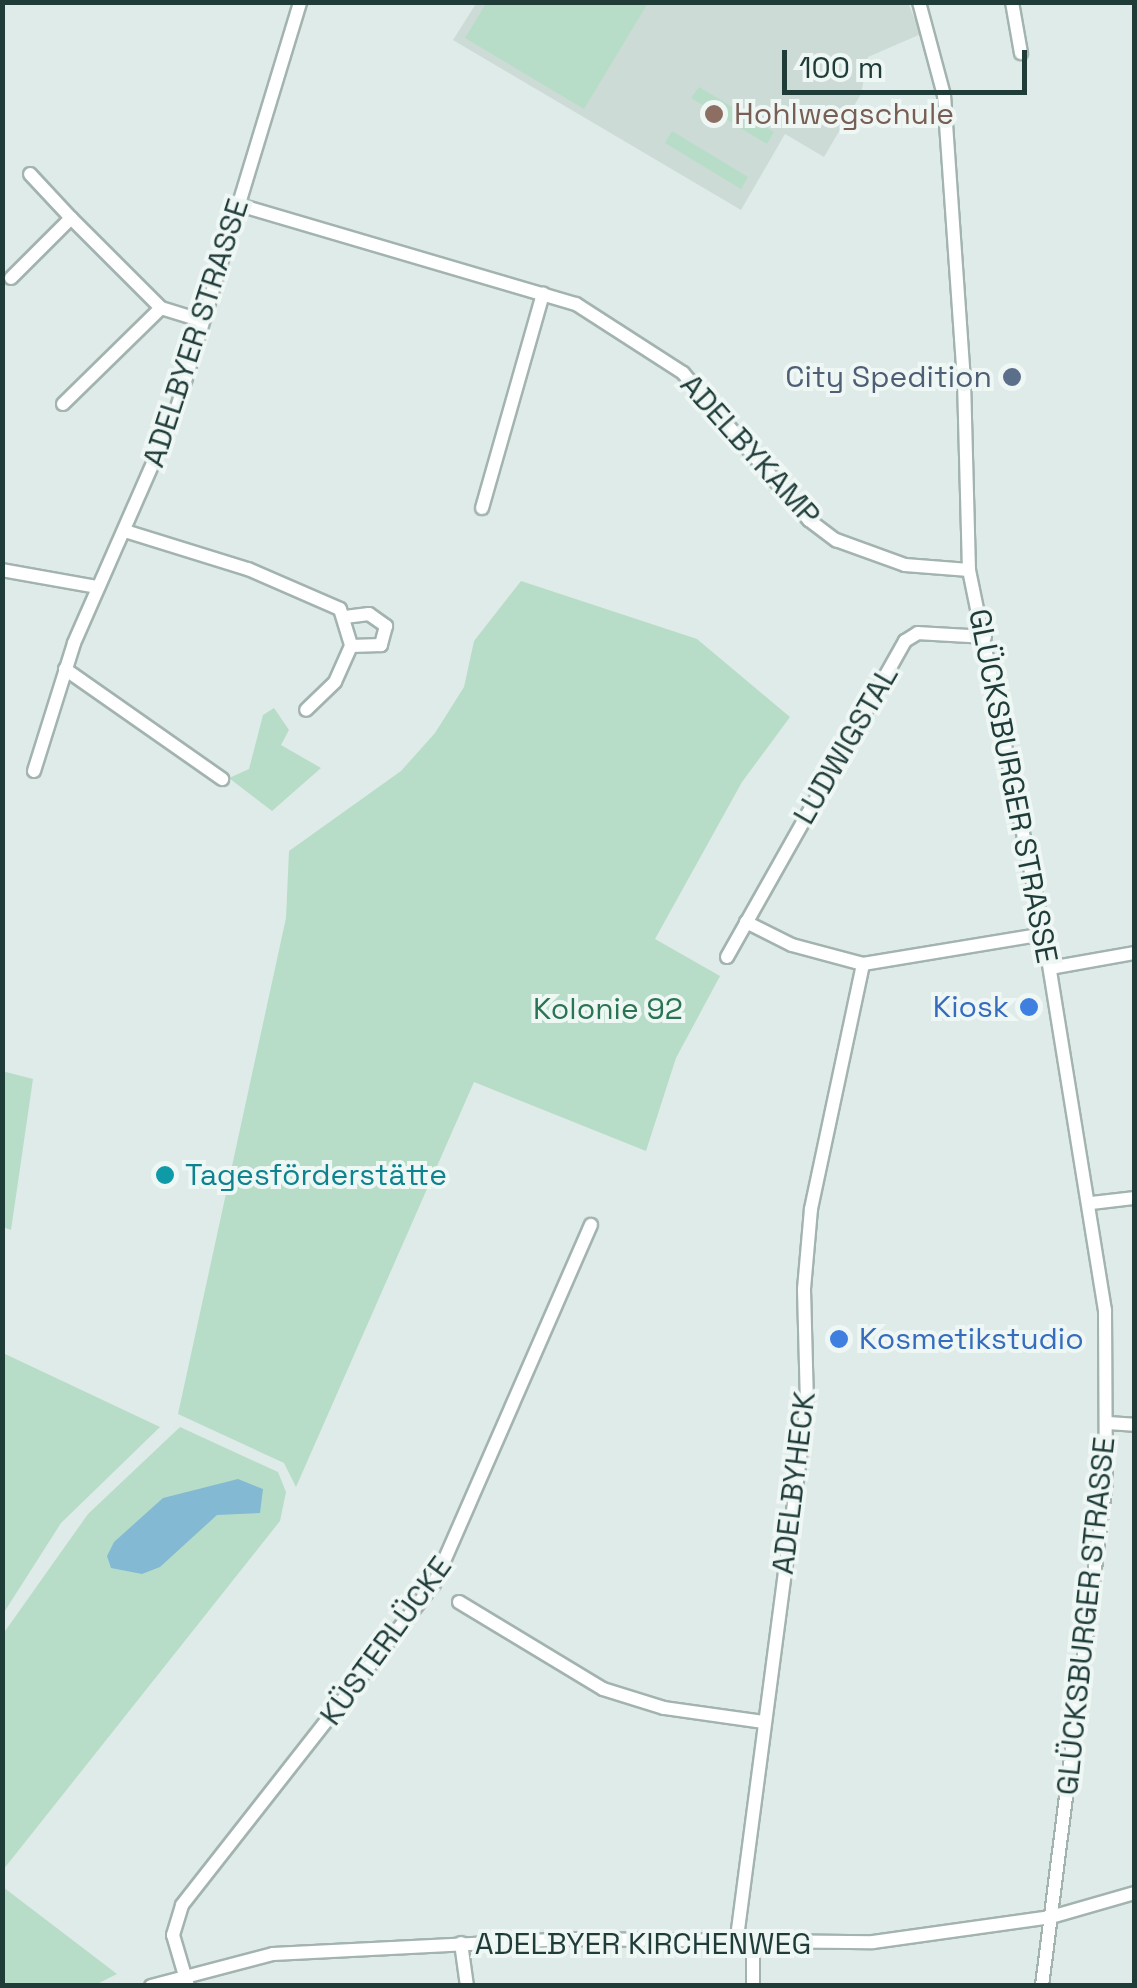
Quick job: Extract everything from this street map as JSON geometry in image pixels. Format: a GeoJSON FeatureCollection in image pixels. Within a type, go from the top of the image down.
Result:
{"type":"FeatureCollection","features":[{"type":"Feature","properties":{"kind":"street","name":"ADELBYER STRASSE"},"geometry":{"type":"LineString","coordinates":[[34,770],[97,586],[164,447],[300,2]]}},
{"type":"Feature","properties":{"kind":"street","name":"GLÜCKSBURGER STRASSE"},"geometry":{"type":"LineString","coordinates":[[919,2],[944,95],[964,380],[969,570],[1044,934],[1091,1203],[1105,1310],[1108,1424],[1099,1553],[1042,1986]]}},
{"type":"Feature","properties":{"kind":"street"},"geometry":{"type":"LineString","coordinates":[[1012,2],[1021,54]]}},
{"type":"Feature","properties":{"kind":"street"},"geometry":{"type":"LineString","coordinates":[[30,174],[160,308],[203,321]]}},
{"type":"Feature","properties":{"kind":"street","name":"ADELBYKAMP"},"geometry":{"type":"LineString","coordinates":[[239,205],[543,294],[595,314],[683,373],[809,520],[836,540],[905,565],[969,570]]}},
{"type":"Feature","properties":{"kind":"street"},"geometry":{"type":"LineString","coordinates":[[10,278],[72,218]]}},
{"type":"Feature","properties":{"kind":"street"},"geometry":{"type":"LineString","coordinates":[[482,508],[543,294]]}},
{"type":"Feature","properties":{"kind":"street"},"geometry":{"type":"LineString","coordinates":[[63,404],[160,308]]}},
{"type":"Feature","properties":{"kind":"street"},"geometry":{"type":"LineString","coordinates":[[125,531],[248,569],[346,617],[369,614],[386,626],[381,645],[351,646]]}},
{"type":"Feature","properties":{"kind":"street"},"geometry":{"type":"LineString","coordinates":[[2,570],[97,586]]}},
{"type":"Feature","properties":{"kind":"street"},"geometry":{"type":"LineString","coordinates":[[306,710],[335,682],[351,646],[346,617]]}},
{"type":"Feature","properties":{"kind":"street","name":"LUDWIGSTAL"},"geometry":{"type":"LineString","coordinates":[[727,957],[905,641],[918,632],[985,637]]}},
{"type":"Feature","properties":{"kind":"street"},"geometry":{"type":"LineString","coordinates":[[66,669],[222,779]]}},
{"type":"Feature","properties":{"kind":"street"},"geometry":{"type":"LineString","coordinates":[[746,922],[792,945],[863,964],[1044,934]]}},
{"type":"Feature","properties":{"kind":"street"},"geometry":{"type":"LineString","coordinates":[[1050,968],[1134,954]]}},
{"type":"Feature","properties":{"kind":"street","name":"ADELBYHECK"},"geometry":{"type":"LineString","coordinates":[[736,1944],[807,1404],[804,1289],[811,1209],[863,964]]}},
{"type":"Feature","properties":{"kind":"street"},"geometry":{"type":"LineString","coordinates":[[1091,1203],[1134,1198]]}},
{"type":"Feature","properties":{"kind":"street","name":"KÜSTERLÜCKE"},"geometry":{"type":"LineString","coordinates":[[186,1980],[173,1935],[182,1906],[434,1584],[591,1225]]}},
{"type":"Feature","properties":{"kind":"street"},"geometry":{"type":"LineString","coordinates":[[1108,1424],[1134,1425]]}},
{"type":"Feature","properties":{"kind":"street"},"geometry":{"type":"LineString","coordinates":[[459,1602],[603,1689],[664,1708],[763,1722]]}},
{"type":"Feature","properties":{"kind":"street","name":"ADELBYER KIRCHENWEG"},"geometry":{"type":"LineString","coordinates":[[151,1986],[186,1980],[274,1954],[461,1943],[753,1946],[873,1942],[1051,1917],[1134,1892]]}},
{"type":"Feature","properties":{"kind":"street"},"geometry":{"type":"LineString","coordinates":[[461,1943],[467,1986]]}},
{"type":"Feature","properties":{"kind":"street"},"geometry":{"type":"LineString","coordinates":[[753,1946],[753,1986]]}},
{"type":"Feature","properties":{"kind":"shaded area","name":"Hohlwegschule"},"geometry":{"type":"Polygon","coordinates":[[[477,2],[908,3],[921,34],[868,57],[861,94],[824,157],[785,134],[741,210],[453,40],[477,2]]]}},
{"type":"Feature","properties":{"kind":"green space"},"geometry":{"type":"Polygon","coordinates":[[[487,2],[648,3],[584,109],[465,38],[487,2]]]}},
{"type":"Feature","properties":{"kind":"green space"},"geometry":{"type":"Polygon","coordinates":[[[699,87],[774,132],[767,144],[691,98],[699,87]]]}},
{"type":"Feature","properties":{"kind":"green space"},"geometry":{"type":"Polygon","coordinates":[[[672,131],[748,177],[741,189],[665,143],[672,131]]]}},
{"type":"Feature","properties":{"kind":"green space","name":"Kolonie 92"},"geometry":{"type":"Polygon","coordinates":[[[521,581],[697,639],[790,717],[742,782],[655,939],[720,976],[676,1058],[646,1151],[474,1082],[296,1487],[284,1463],[178,1414],[286,918],[289,851],[401,771],[435,733],[464,687],[474,641],[521,581]]]}},
{"type":"Feature","properties":{"kind":"green space"},"geometry":{"type":"Polygon","coordinates":[[[274,708],[289,730],[281,745],[321,768],[272,811],[229,778],[249,769],[263,715],[274,708]]]}},
{"type":"Feature","properties":{"kind":"green space"},"geometry":{"type":"Polygon","coordinates":[[[2,1071],[33,1079],[11,1230],[3,1227],[2,1071]]]}},
{"type":"Feature","properties":{"kind":"green space"},"geometry":{"type":"Polygon","coordinates":[[[3,1353],[160,1427],[61,1523],[3,1614],[3,1353]]]}},
{"type":"Feature","properties":{"kind":"green space"},"geometry":{"type":"Polygon","coordinates":[[[180,1427],[278,1472],[286,1492],[280,1521],[3,1870],[3,1634],[88,1514],[180,1427]]]}},
{"type":"Feature","properties":{"kind":"green space"},"geometry":{"type":"Polygon","coordinates":[[[2,1887],[117,1974],[95,1985],[3,1985],[2,1887]]]}},
{"type":"Feature","properties":{"kind":"water"},"geometry":{"type":"Polygon","coordinates":[[[238,1479],[263,1489],[260,1513],[217,1515],[160,1567],[142,1574],[111,1568],[107,1556],[114,1542],[163,1498],[238,1479]]]}},
{"type":"Feature","properties":{"kind":"place","name":"Hohlwegschule"},"geometry":{"type":"Point","coordinates":[714,114]}},
{"type":"Feature","properties":{"kind":"place","name":"City Spedition"},"geometry":{"type":"Point","coordinates":[1012,377]}},
{"type":"Feature","properties":{"kind":"place","name":"Kiosk"},"geometry":{"type":"Point","coordinates":[1029,1007]}},
{"type":"Feature","properties":{"kind":"place","name":"Tagesförderstätte"},"geometry":{"type":"Point","coordinates":[165,1175]}},
{"type":"Feature","properties":{"kind":"place","name":"Kosmetikstudio"},"geometry":{"type":"Point","coordinates":[839,1339]}}]}
